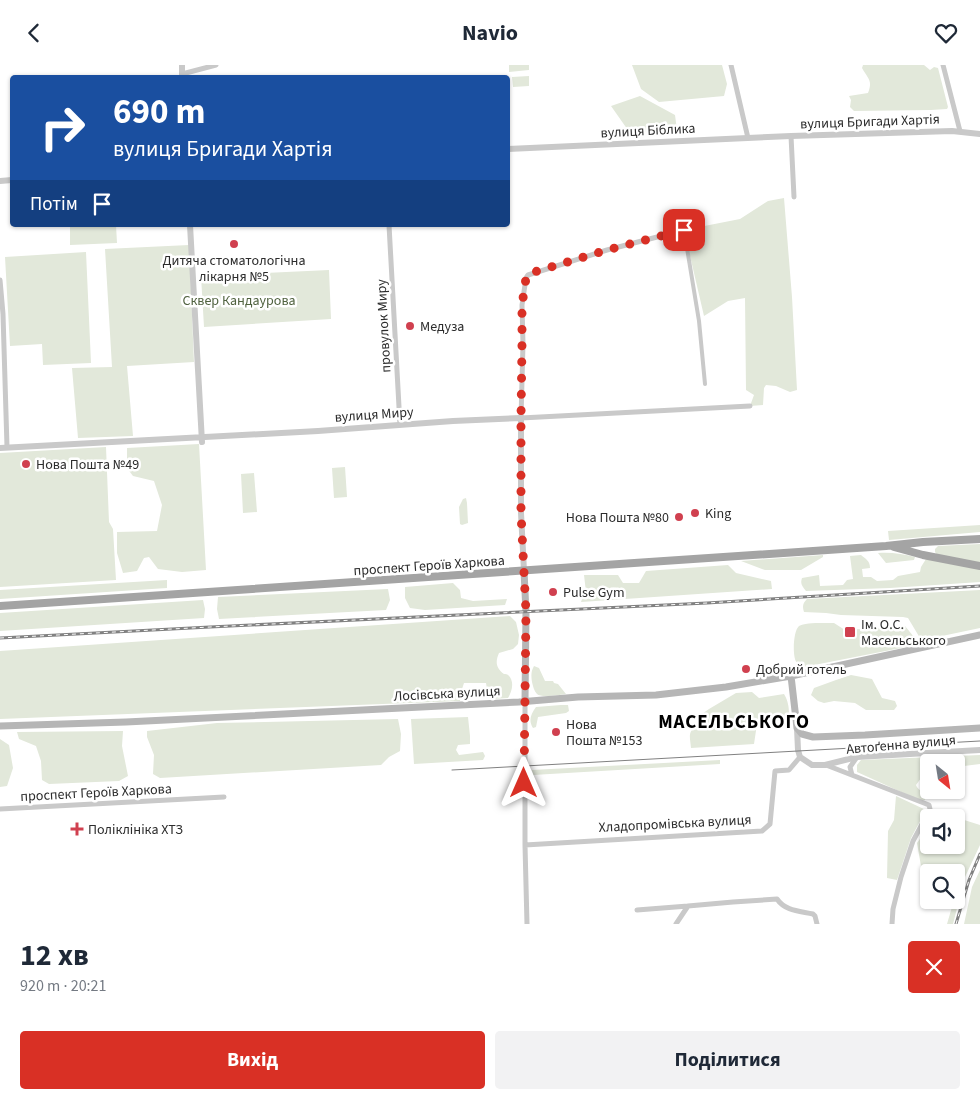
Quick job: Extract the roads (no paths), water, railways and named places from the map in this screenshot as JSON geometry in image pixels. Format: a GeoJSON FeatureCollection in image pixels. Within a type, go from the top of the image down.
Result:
{"type":"FeatureCollection","features":[{"type":"Feature","properties":{"kind":"main road","name":"проспект Героїв Харкова"},"geometry":{"type":"LineString","coordinates":[[0,606],[980,539]]}},
{"type":"Feature","properties":{"kind":"main road"},"geometry":{"type":"LineString","coordinates":[[936,557],[933,552],[934,545],[945,540]]}},
{"type":"Feature","properties":{"kind":"main road","name":"проспект Героїв Харкова"},"geometry":{"type":"LineString","coordinates":[[889,546],[980,566]]}},
{"type":"Feature","properties":{"kind":"main road"},"geometry":{"type":"LineString","coordinates":[[524,571],[526,612],[525,701]]}},
{"type":"Feature","properties":{"kind":"main road","name":"Лосівська вулиця"},"geometry":{"type":"LineString","coordinates":[[0,726],[126,723],[578,697],[656,695],[726,687],[791,676],[980,635]]}},
{"type":"Feature","properties":{"kind":"main road"},"geometry":{"type":"LineString","coordinates":[[791,676],[796,728],[802,734],[813,737],[980,728]]}},
{"type":"Feature","properties":{"kind":"street"},"geometry":{"type":"LineString","coordinates":[[185,75],[216,65]]}},
{"type":"Feature","properties":{"kind":"street"},"geometry":{"type":"LineString","coordinates":[[730,65],[748,138]]}},
{"type":"Feature","properties":{"kind":"street"},"geometry":{"type":"LineString","coordinates":[[943,65],[960,131]]}},
{"type":"Feature","properties":{"kind":"street","name":"вулиця Бригади Хартія"},"geometry":{"type":"LineString","coordinates":[[794,197],[791,136],[960,131],[980,134]]}},
{"type":"Feature","properties":{"kind":"street","name":"вулиця Біблика"},"geometry":{"type":"LineString","coordinates":[[510,149],[791,136]]}},
{"type":"Feature","properties":{"kind":"street"},"geometry":{"type":"LineString","coordinates":[[190,227],[202,439]]}},
{"type":"Feature","properties":{"kind":"street","name":"провулок Миру"},"geometry":{"type":"LineString","coordinates":[[389,227],[400,425]]}},
{"type":"Feature","properties":{"kind":"street"},"geometry":{"type":"LineString","coordinates":[[524,571],[521,513],[522,305],[528,275],[607,250],[684,230],[699,321],[705,384]]}},
{"type":"Feature","properties":{"kind":"street"},"geometry":{"type":"LineString","coordinates":[[0,280],[8,447]]}},
{"type":"Feature","properties":{"kind":"street","name":"вулиця Миру"},"geometry":{"type":"LineString","coordinates":[[0,448],[202,439],[400,425],[750,406]]}},
{"type":"Feature","properties":{"kind":"street"},"geometry":{"type":"LineString","coordinates":[[525,701],[527,924]]}},
{"type":"Feature","properties":{"kind":"street"},"geometry":{"type":"LineString","coordinates":[[796,728],[800,757],[812,765],[825,765],[929,805],[930,809],[913,841],[901,877],[893,909],[892,924]]}},
{"type":"Feature","properties":{"kind":"street","name":"Автоґенна вулиця"},"geometry":{"type":"LineString","coordinates":[[825,765],[857,757],[980,750]]}},
{"type":"Feature","properties":{"kind":"street","name":"Хладопромівська вулиця"},"geometry":{"type":"LineString","coordinates":[[525,845],[762,831],[770,824],[775,771],[789,771],[800,757]]}},
{"type":"Feature","properties":{"kind":"street"},"geometry":{"type":"LineString","coordinates":[[852,775],[850,767],[857,757]]}},
{"type":"Feature","properties":{"kind":"street","name":"проспект Героїв Харкова"},"geometry":{"type":"LineString","coordinates":[[0,809],[224,797]]}},
{"type":"Feature","properties":{"kind":"street"},"geometry":{"type":"LineString","coordinates":[[637,910],[777,899],[780,905],[786,908],[815,916],[817,924]]}},
{"type":"Feature","properties":{"kind":"street"},"geometry":{"type":"LineString","coordinates":[[676,924],[688,906]]}},
{"type":"Feature","properties":{"kind":"tram line"},"geometry":{"type":"LineString","coordinates":[[452,770],[980,741]]}},
{"type":"Feature","properties":{"kind":"railway"},"geometry":{"type":"LineString","coordinates":[[0,638],[707,603],[980,586]]}},
{"type":"Feature","properties":{"kind":"railway"},"geometry":{"type":"LineString","coordinates":[[956,924],[969,880],[980,854]]}},
{"type":"Feature","properties":{"kind":"place","name":"Дитяча стоматологiчна лiкарня №5"},"geometry":{"type":"Point","coordinates":[234,244]}},
{"type":"Feature","properties":{"kind":"place","name":"Медуза"},"geometry":{"type":"Point","coordinates":[410,326]}},
{"type":"Feature","properties":{"kind":"place","name":"Нова Пошта №49"},"geometry":{"type":"Point","coordinates":[26,464]}},
{"type":"Feature","properties":{"kind":"place","name":"King"},"geometry":{"type":"Point","coordinates":[695,513]}},
{"type":"Feature","properties":{"kind":"place","name":"Нова Пошта №80"},"geometry":{"type":"Point","coordinates":[679,517]}},
{"type":"Feature","properties":{"kind":"place","name":"Pulse Gym"},"geometry":{"type":"Point","coordinates":[553,592]}},
{"type":"Feature","properties":{"kind":"place","name":"Ім. О.С. Масельського"},"geometry":{"type":"Point","coordinates":[850,632]}},
{"type":"Feature","properties":{"kind":"place","name":"Добрий готель"},"geometry":{"type":"Point","coordinates":[746,669]}},
{"type":"Feature","properties":{"kind":"place","name":"Нова Пошта №153"},"geometry":{"type":"Point","coordinates":[556,732]}},
{"type":"Feature","properties":{"kind":"place","name":"Поліклініка ХТЗ"},"geometry":{"type":"Point","coordinates":[77,829]}},
{"type":"Feature","properties":{"kind":"district","name":"МАСЕЛЬСЬКОГО"},"geometry":{"type":"Point","coordinates":[734,721]}},
{"type":"Feature","properties":{"kind":"park label","name":"Сквер Кандаурова"},"geometry":{"type":"Point","coordinates":[239,300]}}]}
